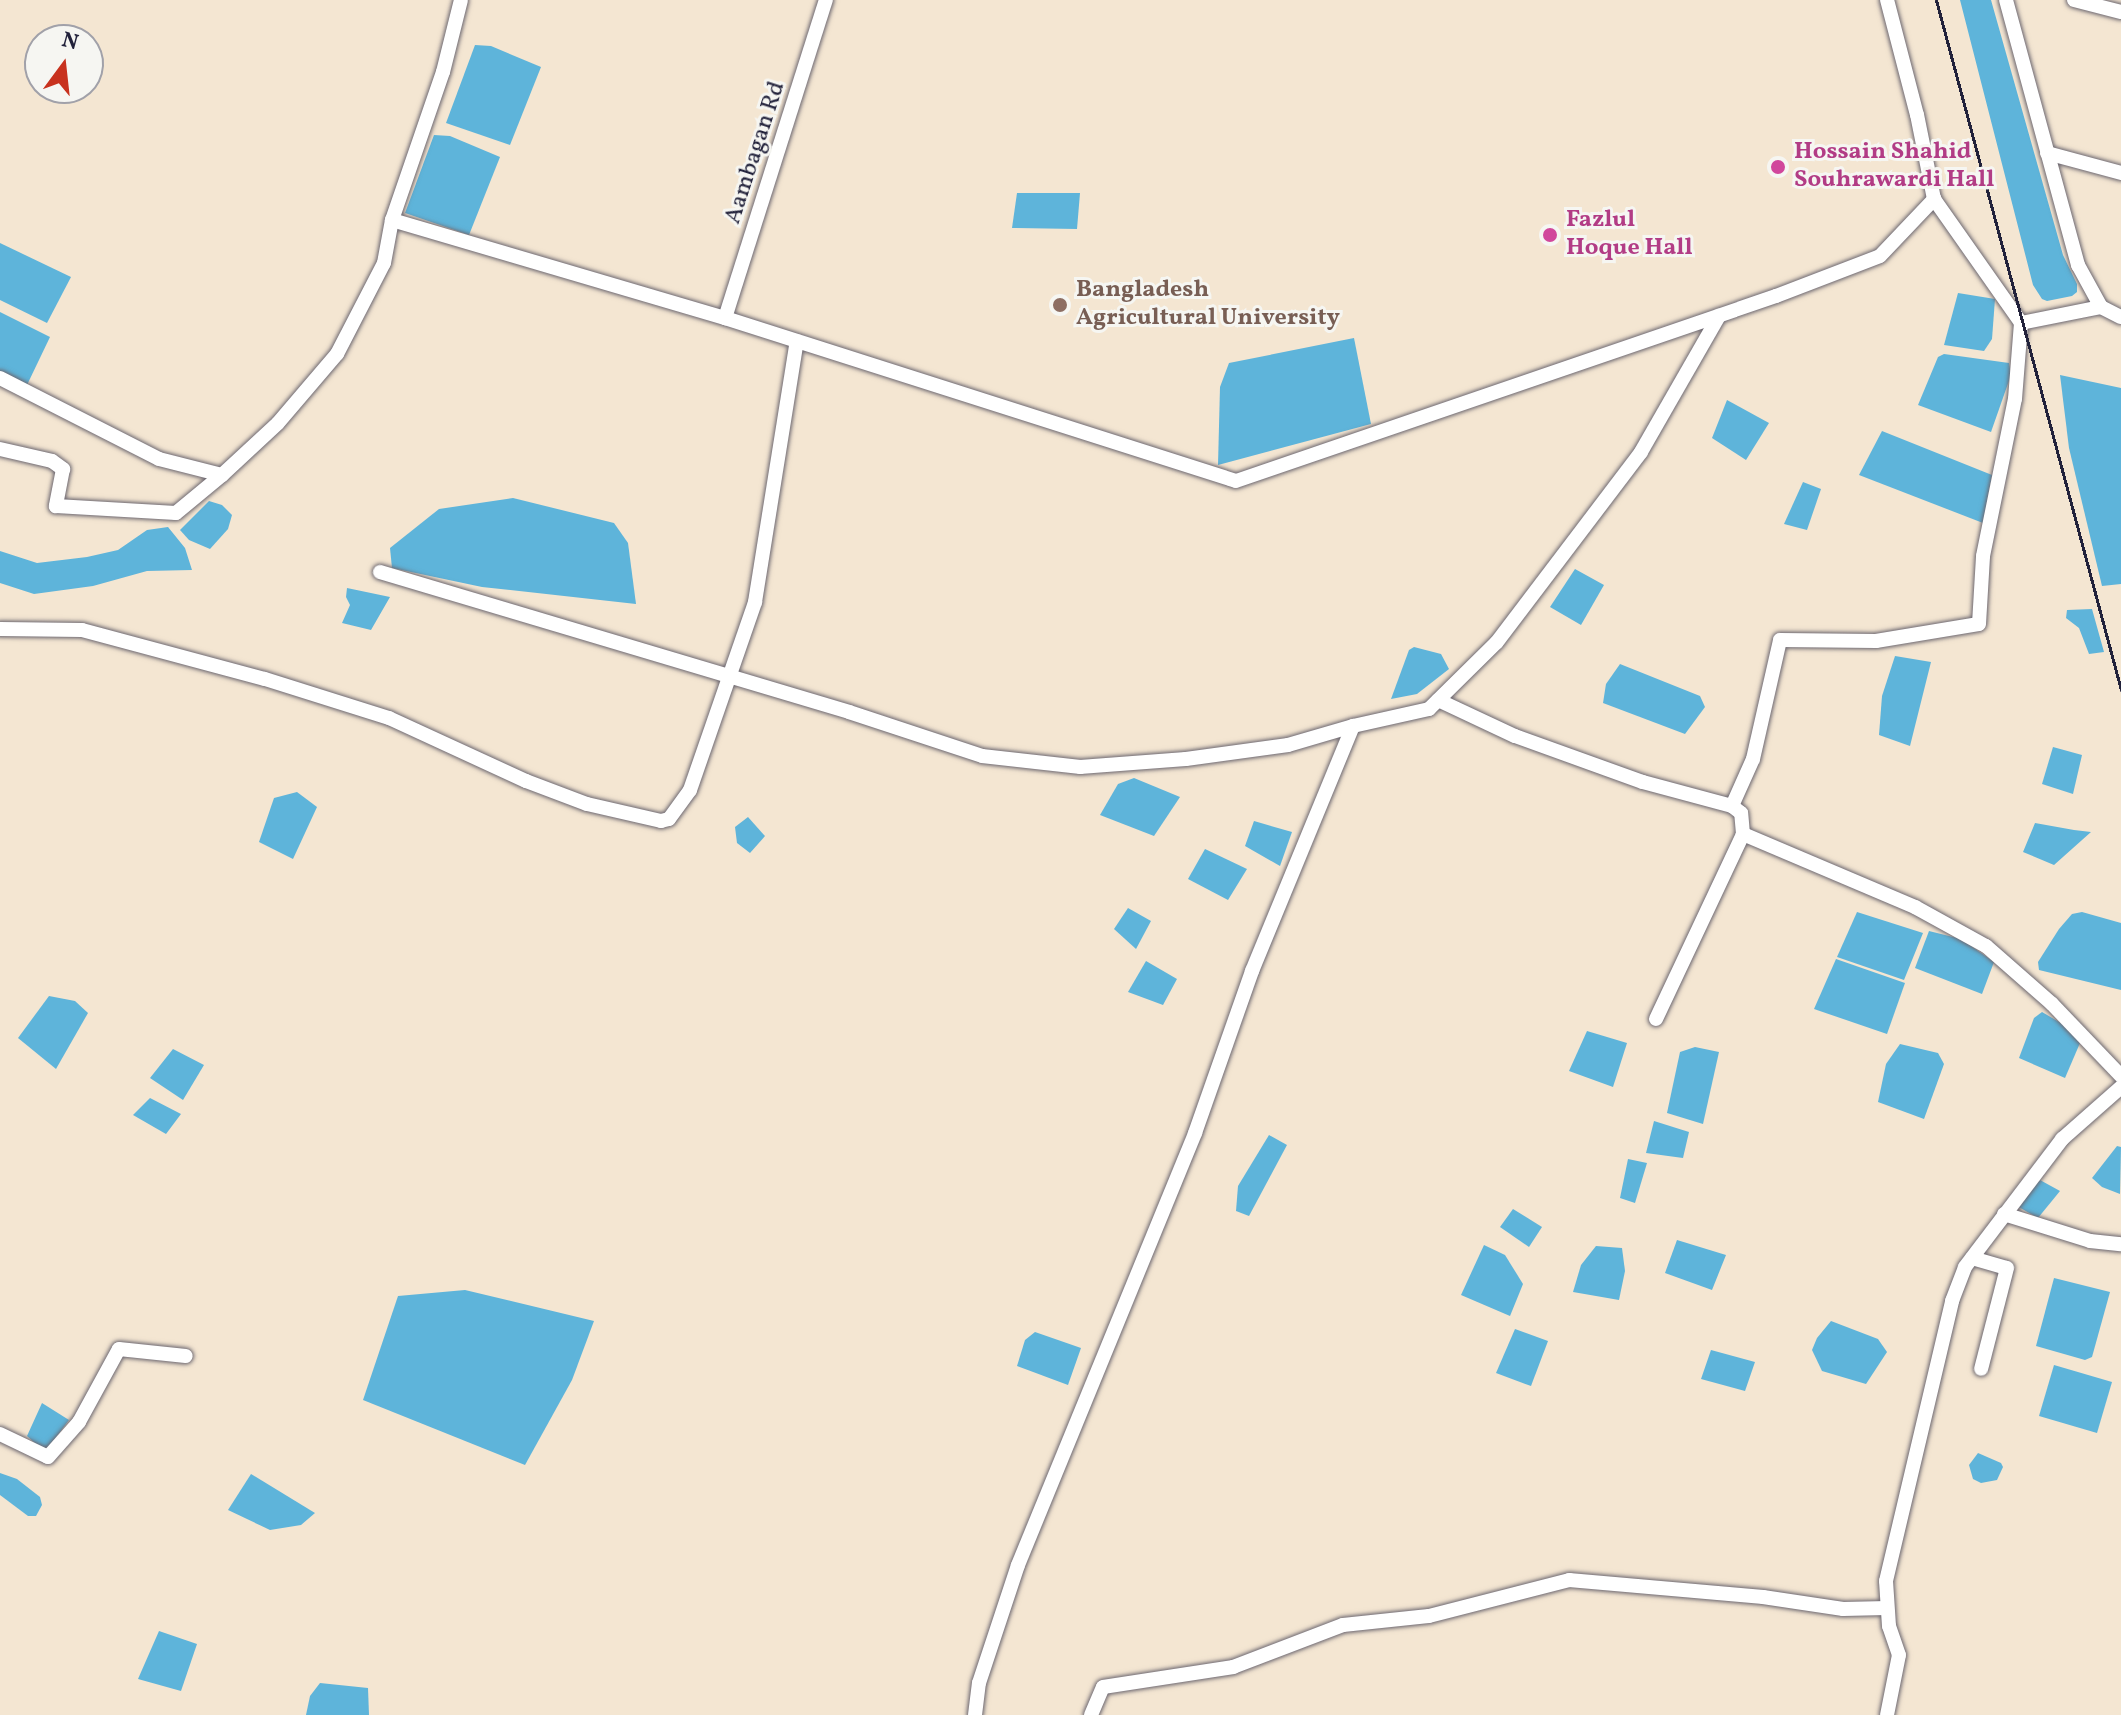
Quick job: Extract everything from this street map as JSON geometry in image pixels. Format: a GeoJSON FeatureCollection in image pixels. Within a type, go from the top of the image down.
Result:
{"type":"FeatureCollection","features":[{"type":"Feature","properties":{"kind":"street"},"geometry":{"type":"LineString","coordinates":[[0,449],[52,461],[63,469],[56,506],[176,513],[278,423],[337,354],[384,263],[392,220],[443,72],[461,0]]}},
{"type":"Feature","properties":{"kind":"street","name":"Aambagan Rd"},"geometry":{"type":"LineString","coordinates":[[725,318],[826,0]]}},
{"type":"Feature","properties":{"kind":"street"},"geometry":{"type":"LineString","coordinates":[[1732,806],[1753,759],[1780,640],[1876,641],[1979,624],[1983,556],[2015,399],[2021,323],[1934,199],[1917,115],[1887,0]]}},
{"type":"Feature","properties":{"kind":"street"},"geometry":{"type":"LineString","coordinates":[[2006,0],[2078,265],[2101,307],[2121,317]]}},
{"type":"Feature","properties":{"kind":"street"},"geometry":{"type":"LineString","coordinates":[[2074,0],[2121,12]]}},
{"type":"Feature","properties":{"kind":"street"},"geometry":{"type":"LineString","coordinates":[[2047,153],[2121,173]]}},
{"type":"Feature","properties":{"kind":"street"},"geometry":{"type":"LineString","coordinates":[[392,220],[725,318],[1236,481],[1719,316],[1880,256],[1934,199]]}},
{"type":"Feature","properties":{"kind":"street"},"geometry":{"type":"LineString","coordinates":[[2021,323],[2101,307]]}},
{"type":"Feature","properties":{"kind":"street"},"geometry":{"type":"LineString","coordinates":[[380,572],[982,756],[1080,767],[1186,759],[1288,745],[1429,709],[1497,642],[1641,452],[1719,316]]}},
{"type":"Feature","properties":{"kind":"street"},"geometry":{"type":"LineString","coordinates":[[0,629],[82,630],[265,679],[389,718],[526,781],[587,804],[661,821],[675,813],[690,790],[755,602],[797,341]]}},
{"type":"Feature","properties":{"kind":"street"},"geometry":{"type":"LineString","coordinates":[[0,378],[159,459],[222,475]]}},
{"type":"Feature","properties":{"kind":"street"},"geometry":{"type":"LineString","coordinates":[[1438,700],[1543,746],[1643,782],[1732,806],[1741,813],[1743,834],[1656,1019]]}},
{"type":"Feature","properties":{"kind":"street"},"geometry":{"type":"LineString","coordinates":[[975,1715],[979,1683],[1018,1565],[1195,1133],[1252,971],[1353,726]]}},
{"type":"Feature","properties":{"kind":"street"},"geometry":{"type":"LineString","coordinates":[[1743,834],[1915,907],[1986,946],[2052,1004],[2121,1076]]}},
{"type":"Feature","properties":{"kind":"street"},"geometry":{"type":"LineString","coordinates":[[1887,1715],[1899,1655],[1887,1608],[1886,1581],[1941,1338],[1965,1267],[2062,1139],[2121,1087]]}},
{"type":"Feature","properties":{"kind":"street"},"geometry":{"type":"LineString","coordinates":[[2004,1214],[2090,1241],[2121,1244]]}},
{"type":"Feature","properties":{"kind":"street"},"geometry":{"type":"LineString","coordinates":[[1972,1258],[2007,1268],[1981,1369]]}},
{"type":"Feature","properties":{"kind":"street"},"geometry":{"type":"LineString","coordinates":[[0,1434],[48,1457],[79,1422],[119,1349],[186,1356]]}},
{"type":"Feature","properties":{"kind":"street"},"geometry":{"type":"LineString","coordinates":[[1091,1715],[1103,1687],[1233,1667],[1343,1625],[1429,1616],[1569,1580],[1763,1597],[1843,1609],[1887,1608]]}},
{"type":"Feature","properties":{"kind":"water"},"geometry":{"type":"Polygon","coordinates":[[[1960,0],[1991,0],[2063,255],[2077,284],[2077,292],[2072,296],[2047,301],[2042,299],[2033,285],[1960,0]]]}},
{"type":"Feature","properties":{"kind":"water"},"geometry":{"type":"Polygon","coordinates":[[[475,45],[491,46],[541,67],[510,145],[446,123],[475,45]]]}},
{"type":"Feature","properties":{"kind":"water"},"geometry":{"type":"Polygon","coordinates":[[[434,135],[450,136],[500,157],[469,235],[405,213],[434,135]]]}},
{"type":"Feature","properties":{"kind":"water"},"geometry":{"type":"Polygon","coordinates":[[[1017,193],[1080,193],[1077,229],[1012,228],[1017,193]]]}},
{"type":"Feature","properties":{"kind":"water"},"geometry":{"type":"Polygon","coordinates":[[[0,243],[71,277],[47,323],[0,300],[0,243]]]}},
{"type":"Feature","properties":{"kind":"water"},"geometry":{"type":"Polygon","coordinates":[[[1958,293],[1995,299],[1992,339],[1984,351],[1944,345],[1958,293]]]}},
{"type":"Feature","properties":{"kind":"water"},"geometry":{"type":"Polygon","coordinates":[[[0,312],[50,337],[27,385],[0,372],[0,312]]]}},
{"type":"Feature","properties":{"kind":"water"},"geometry":{"type":"Polygon","coordinates":[[[1354,338],[1371,424],[1218,465],[1220,387],[1229,363],[1354,338]]]}},
{"type":"Feature","properties":{"kind":"water"},"geometry":{"type":"Polygon","coordinates":[[[1944,354],[2009,363],[2011,375],[1991,432],[1918,405],[1938,357],[1944,354]]]}},
{"type":"Feature","properties":{"kind":"water"},"geometry":{"type":"Polygon","coordinates":[[[2060,375],[2121,388],[2121,584],[2102,586],[2069,448],[2060,375]]]}},
{"type":"Feature","properties":{"kind":"water"},"geometry":{"type":"Polygon","coordinates":[[[1727,400],[1769,423],[1746,460],[1712,438],[1727,400]]]}},
{"type":"Feature","properties":{"kind":"water"},"geometry":{"type":"Polygon","coordinates":[[[1882,431],[1992,475],[1983,523],[1859,475],[1882,431]]]}},
{"type":"Feature","properties":{"kind":"water"},"geometry":{"type":"Polygon","coordinates":[[[1803,482],[1821,489],[1807,530],[1784,524],[1803,482]]]}},
{"type":"Feature","properties":{"kind":"water"},"geometry":{"type":"Polygon","coordinates":[[[513,498],[614,523],[628,543],[636,604],[482,587],[392,568],[390,548],[439,509],[513,498]]]}},
{"type":"Feature","properties":{"kind":"water"},"geometry":{"type":"Polygon","coordinates":[[[209,501],[222,505],[232,515],[228,529],[210,549],[189,540],[180,530],[209,501]]]}},
{"type":"Feature","properties":{"kind":"water"},"geometry":{"type":"Polygon","coordinates":[[[168,527],[185,548],[192,570],[147,571],[93,586],[34,594],[0,583],[0,551],[37,563],[87,557],[118,550],[147,530],[168,527]]]}},
{"type":"Feature","properties":{"kind":"water"},"geometry":{"type":"Polygon","coordinates":[[[1575,569],[1604,585],[1581,625],[1550,607],[1575,569]]]}},
{"type":"Feature","properties":{"kind":"water"},"geometry":{"type":"Polygon","coordinates":[[[347,588],[390,597],[371,630],[342,623],[350,605],[346,597],[347,588]]]}},
{"type":"Feature","properties":{"kind":"water"},"geometry":{"type":"Polygon","coordinates":[[[2092,609],[2104,652],[2089,654],[2079,628],[2066,618],[2067,610],[2092,609]]]}},
{"type":"Feature","properties":{"kind":"water"},"geometry":{"type":"Polygon","coordinates":[[[1414,647],[1441,654],[1449,669],[1417,694],[1391,699],[1409,650],[1414,647]]]}},
{"type":"Feature","properties":{"kind":"water"},"geometry":{"type":"Polygon","coordinates":[[[1895,656],[1931,662],[1910,746],[1879,735],[1882,696],[1895,656]]]}},
{"type":"Feature","properties":{"kind":"water"},"geometry":{"type":"Polygon","coordinates":[[[1620,664],[1700,696],[1705,707],[1685,734],[1603,703],[1606,684],[1620,664]]]}},
{"type":"Feature","properties":{"kind":"water"},"geometry":{"type":"Polygon","coordinates":[[[2053,747],[2082,755],[2073,794],[2042,784],[2053,747]]]}},
{"type":"Feature","properties":{"kind":"water"},"geometry":{"type":"Polygon","coordinates":[[[1134,778],[1180,797],[1154,836],[1100,815],[1118,784],[1134,778]]]}},
{"type":"Feature","properties":{"kind":"water"},"geometry":{"type":"Polygon","coordinates":[[[297,792],[317,807],[293,859],[259,842],[274,798],[297,792]]]}},
{"type":"Feature","properties":{"kind":"water"},"geometry":{"type":"Polygon","coordinates":[[[748,817],[765,836],[750,853],[737,843],[735,827],[748,817]]]}},
{"type":"Feature","properties":{"kind":"water"},"geometry":{"type":"Polygon","coordinates":[[[1254,821],[1292,832],[1280,866],[1245,846],[1254,821]]]}},
{"type":"Feature","properties":{"kind":"water"},"geometry":{"type":"Polygon","coordinates":[[[2035,823],[2091,832],[2054,865],[2023,852],[2035,823]]]}},
{"type":"Feature","properties":{"kind":"water"},"geometry":{"type":"Polygon","coordinates":[[[1205,849],[1247,869],[1228,900],[1188,879],[1205,849]]]}},
{"type":"Feature","properties":{"kind":"water"},"geometry":{"type":"Polygon","coordinates":[[[1128,908],[1151,921],[1136,949],[1114,929],[1128,908]]]}},
{"type":"Feature","properties":{"kind":"water"},"geometry":{"type":"Polygon","coordinates":[[[1857,912],[1923,933],[1904,980],[1837,957],[1857,912]]]}},
{"type":"Feature","properties":{"kind":"water"},"geometry":{"type":"Polygon","coordinates":[[[2082,912],[2121,923],[2121,990],[2039,970],[2038,962],[2059,929],[2072,914],[2082,912]]]}},
{"type":"Feature","properties":{"kind":"water"},"geometry":{"type":"Polygon","coordinates":[[[1929,931],[1961,939],[1994,962],[1982,994],[1915,968],[1929,931]]]}},
{"type":"Feature","properties":{"kind":"water"},"geometry":{"type":"Polygon","coordinates":[[[1836,959],[1905,983],[1887,1034],[1814,1009],[1836,959]]]}},
{"type":"Feature","properties":{"kind":"water"},"geometry":{"type":"Polygon","coordinates":[[[1146,961],[1177,979],[1163,1005],[1128,992],[1146,961]]]}},
{"type":"Feature","properties":{"kind":"water"},"geometry":{"type":"Polygon","coordinates":[[[49,996],[75,1001],[88,1013],[56,1069],[18,1038],[49,996]]]}},
{"type":"Feature","properties":{"kind":"water"},"geometry":{"type":"Polygon","coordinates":[[[2042,1012],[2071,1029],[2080,1043],[2065,1078],[2019,1058],[2034,1018],[2042,1012]]]}},
{"type":"Feature","properties":{"kind":"water"},"geometry":{"type":"Polygon","coordinates":[[[1587,1031],[1627,1043],[1613,1087],[1569,1071],[1587,1031]]]}},
{"type":"Feature","properties":{"kind":"water"},"geometry":{"type":"Polygon","coordinates":[[[1900,1044],[1938,1053],[1944,1064],[1924,1119],[1878,1102],[1886,1064],[1900,1044]]]}},
{"type":"Feature","properties":{"kind":"water"},"geometry":{"type":"Polygon","coordinates":[[[1695,1047],[1719,1052],[1703,1124],[1667,1113],[1680,1052],[1695,1047]]]}},
{"type":"Feature","properties":{"kind":"water"},"geometry":{"type":"Polygon","coordinates":[[[173,1049],[204,1065],[183,1100],[150,1078],[173,1049]]]}},
{"type":"Feature","properties":{"kind":"water"},"geometry":{"type":"Polygon","coordinates":[[[150,1098],[181,1114],[166,1134],[133,1115],[150,1098]]]}},
{"type":"Feature","properties":{"kind":"water"},"geometry":{"type":"Polygon","coordinates":[[[1654,1121],[1689,1132],[1683,1158],[1646,1153],[1654,1121]]]}},
{"type":"Feature","properties":{"kind":"water"},"geometry":{"type":"Polygon","coordinates":[[[1269,1135],[1287,1145],[1249,1216],[1236,1211],[1238,1186],[1269,1135]]]}},
{"type":"Feature","properties":{"kind":"water"},"geometry":{"type":"Polygon","coordinates":[[[2117,1146],[2121,1147],[2120,1194],[2102,1187],[2092,1178],[2117,1146]]]}},
{"type":"Feature","properties":{"kind":"water"},"geometry":{"type":"Polygon","coordinates":[[[1628,1159],[1647,1163],[1635,1203],[1620,1198],[1628,1159]]]}},
{"type":"Feature","properties":{"kind":"water"},"geometry":{"type":"Polygon","coordinates":[[[2040,1180],[2060,1191],[2038,1218],[2017,1206],[2040,1180]]]}},
{"type":"Feature","properties":{"kind":"water"},"geometry":{"type":"Polygon","coordinates":[[[1513,1209],[1542,1227],[1529,1247],[1500,1227],[1513,1209]]]}},
{"type":"Feature","properties":{"kind":"water"},"geometry":{"type":"Polygon","coordinates":[[[1677,1240],[1726,1255],[1712,1290],[1665,1273],[1677,1240]]]}},
{"type":"Feature","properties":{"kind":"water"},"geometry":{"type":"Polygon","coordinates":[[[1484,1245],[1505,1255],[1523,1284],[1510,1316],[1461,1295],[1484,1245]]]}},
{"type":"Feature","properties":{"kind":"water"},"geometry":{"type":"Polygon","coordinates":[[[1596,1246],[1622,1248],[1625,1271],[1619,1300],[1573,1292],[1581,1265],[1596,1246]]]}},
{"type":"Feature","properties":{"kind":"water"},"geometry":{"type":"Polygon","coordinates":[[[2054,1278],[2110,1292],[2092,1357],[2085,1360],[2036,1346],[2054,1278]]]}},
{"type":"Feature","properties":{"kind":"water"},"geometry":{"type":"Polygon","coordinates":[[[465,1290],[594,1321],[572,1380],[525,1465],[363,1400],[398,1296],[465,1290]]]}},
{"type":"Feature","properties":{"kind":"water"},"geometry":{"type":"Polygon","coordinates":[[[1831,1321],[1878,1339],[1887,1352],[1866,1384],[1822,1371],[1812,1350],[1831,1321]]]}},
{"type":"Feature","properties":{"kind":"water"},"geometry":{"type":"Polygon","coordinates":[[[1515,1329],[1548,1341],[1531,1386],[1496,1373],[1515,1329]]]}},
{"type":"Feature","properties":{"kind":"water"},"geometry":{"type":"Polygon","coordinates":[[[1035,1332],[1081,1348],[1068,1385],[1017,1366],[1025,1340],[1035,1332]]]}},
{"type":"Feature","properties":{"kind":"water"},"geometry":{"type":"Polygon","coordinates":[[[1711,1350],[1755,1362],[1745,1391],[1701,1379],[1711,1350]]]}},
{"type":"Feature","properties":{"kind":"water"},"geometry":{"type":"Polygon","coordinates":[[[2054,1365],[2112,1382],[2097,1433],[2039,1416],[2054,1365]]]}},
{"type":"Feature","properties":{"kind":"water"},"geometry":{"type":"Polygon","coordinates":[[[42,1403],[69,1420],[45,1452],[27,1436],[42,1403]]]}},
{"type":"Feature","properties":{"kind":"water"},"geometry":{"type":"Polygon","coordinates":[[[1978,1453],[2001,1463],[2003,1467],[1997,1480],[1981,1483],[1973,1479],[1969,1465],[1978,1453]]]}},
{"type":"Feature","properties":{"kind":"water"},"geometry":{"type":"Polygon","coordinates":[[[0,1473],[17,1479],[40,1497],[42,1505],[36,1516],[28,1516],[0,1495],[0,1473]]]}},
{"type":"Feature","properties":{"kind":"water"},"geometry":{"type":"Polygon","coordinates":[[[251,1474],[315,1513],[301,1525],[270,1530],[228,1510],[251,1474]]]}},
{"type":"Feature","properties":{"kind":"water"},"geometry":{"type":"Polygon","coordinates":[[[159,1631],[197,1644],[181,1691],[138,1679],[159,1631]]]}},
{"type":"Feature","properties":{"kind":"water"},"geometry":{"type":"Polygon","coordinates":[[[320,1683],[368,1688],[369,1715],[306,1715],[310,1696],[320,1683]]]}},
{"type":"Feature","properties":{"kind":"railway"},"geometry":{"type":"LineString","coordinates":[[1936,0],[2121,690]]}},
{"type":"Feature","properties":{"kind":"place","name":"Hossain Shahid Souhrawardi Hall"},"geometry":{"type":"Point","coordinates":[1778,167]}},
{"type":"Feature","properties":{"kind":"place","name":"Fazlul Hoque Hall"},"geometry":{"type":"Point","coordinates":[1550,235]}},
{"type":"Feature","properties":{"kind":"place","name":"Bangladesh Agricultural University"},"geometry":{"type":"Point","coordinates":[1060,305]}}]}
